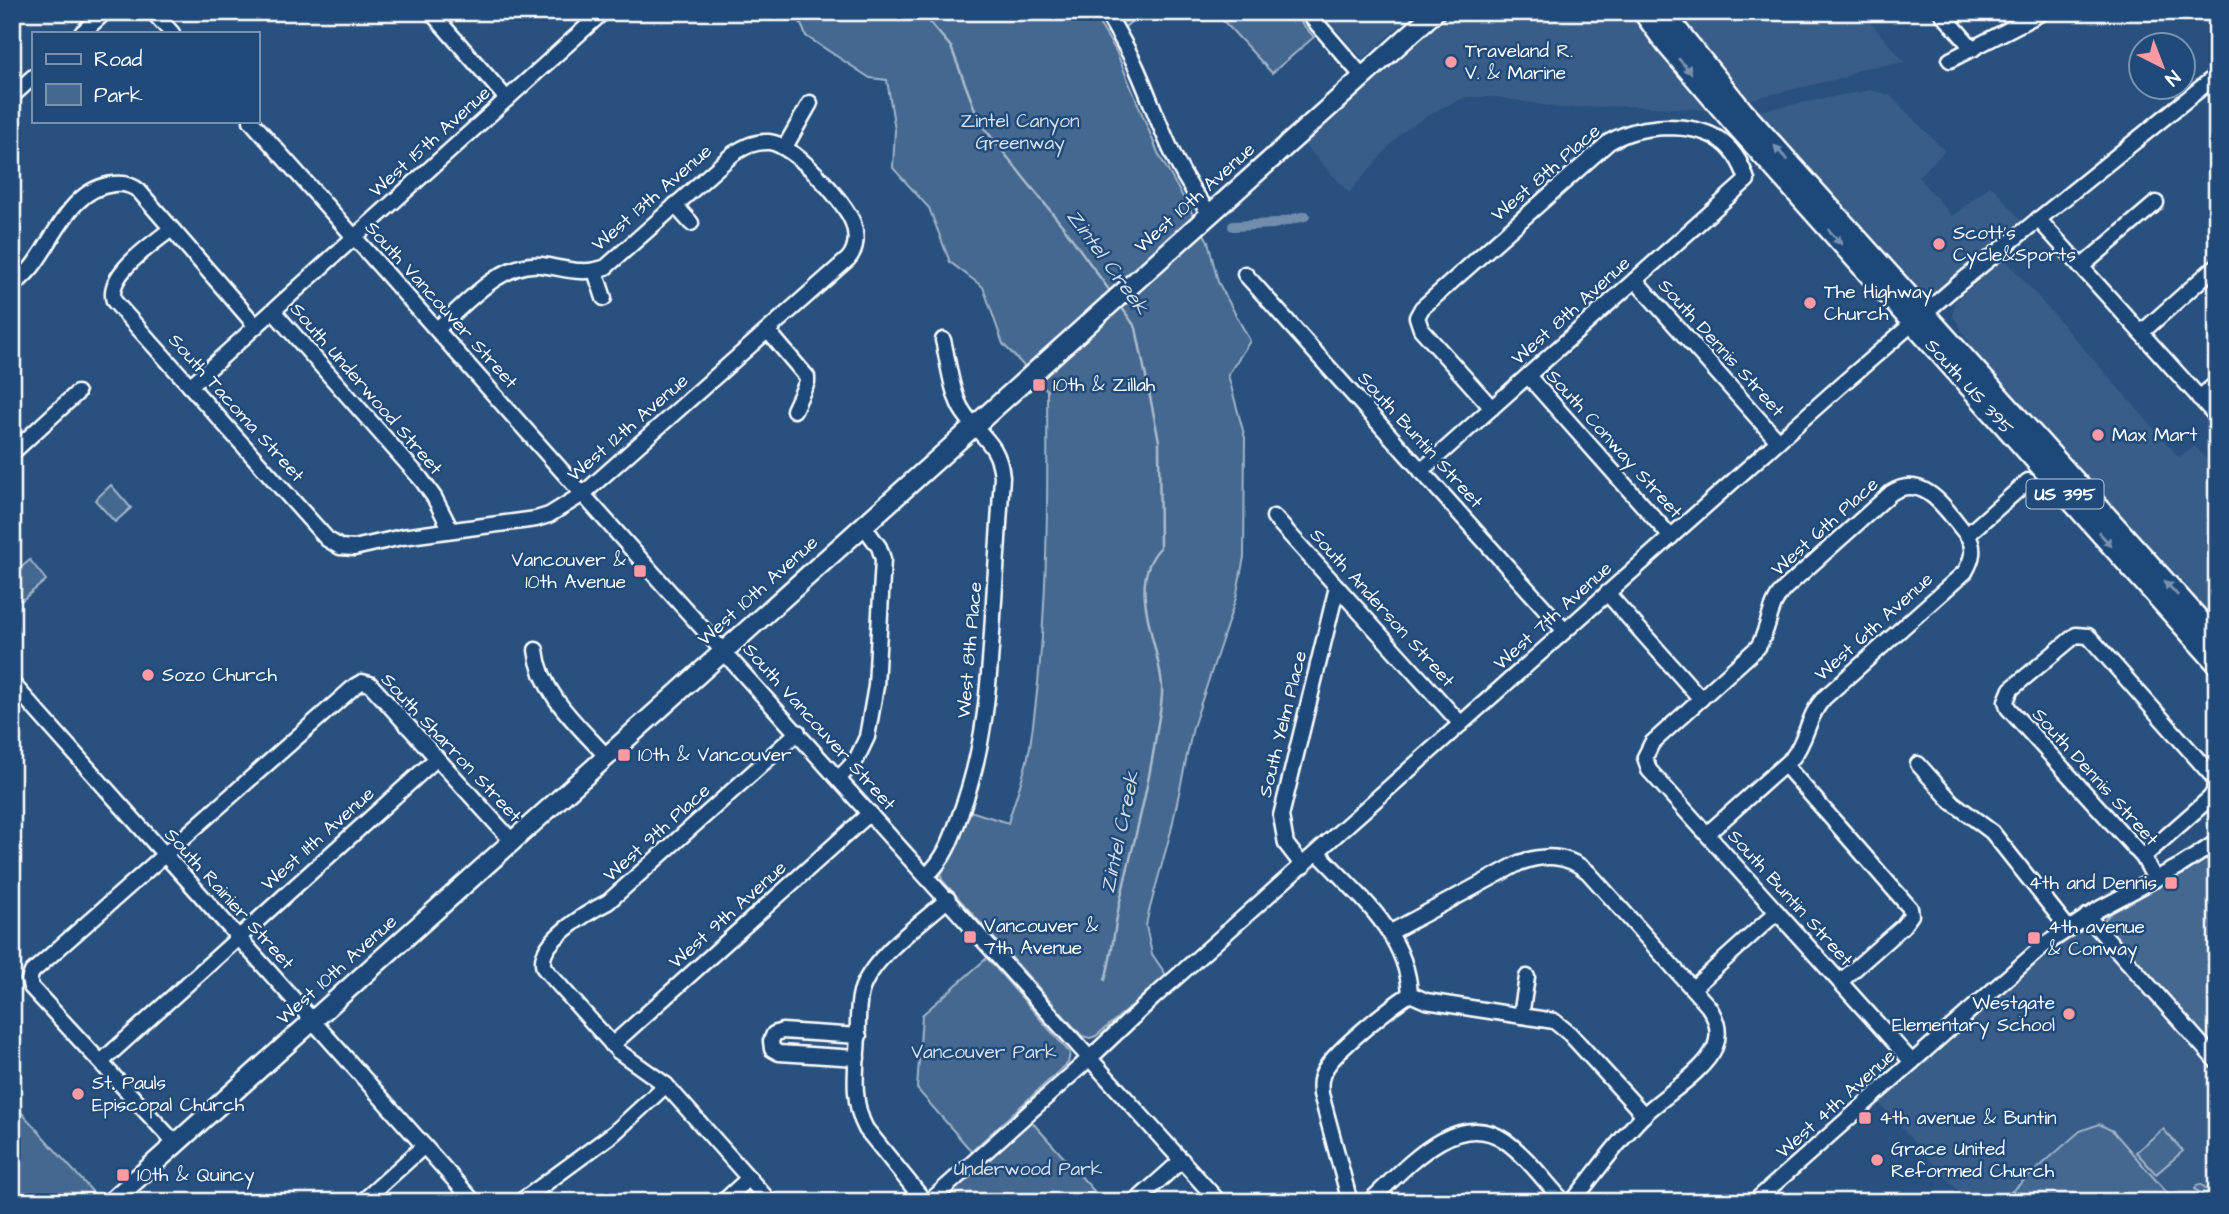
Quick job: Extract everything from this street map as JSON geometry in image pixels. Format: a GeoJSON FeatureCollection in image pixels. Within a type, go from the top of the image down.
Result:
{"type":"FeatureCollection","features":[{"type":"Feature","properties":{"kind":"highway","name":"South US 395"},"geometry":{"type":"LineString","coordinates":[[1643,12],[1666,44],[2217,639]]}},
{"type":"Feature","properties":{"kind":"highway","name":"South US 395"},"geometry":{"type":"LineString","coordinates":[[1664,12],[1743,111],[1918,319],[2217,664]]}},
{"type":"Feature","properties":{"kind":"main road","name":"West 10th Avenue"},"geometry":{"type":"LineString","coordinates":[[111,1202],[1435,12]]}},
{"type":"Feature","properties":{"kind":"street"},"geometry":{"type":"LineString","coordinates":[[83,32],[105,12]]}},
{"type":"Feature","properties":{"kind":"street"},"geometry":{"type":"LineString","coordinates":[[153,12],[171,32]]}},
{"type":"Feature","properties":{"kind":"street","name":"West 15th Avenue"},"geometry":{"type":"LineString","coordinates":[[190,386],[603,12]]}},
{"type":"Feature","properties":{"kind":"street"},"geometry":{"type":"LineString","coordinates":[[1106,12],[1136,67],[1180,171],[1195,196],[1210,213]]}},
{"type":"Feature","properties":{"kind":"street"},"geometry":{"type":"LineString","coordinates":[[1307,12],[1363,76]]}},
{"type":"Feature","properties":{"kind":"street"},"geometry":{"type":"LineString","coordinates":[[1941,12],[1973,49]]}},
{"type":"Feature","properties":{"kind":"street"},"geometry":{"type":"LineString","coordinates":[[1951,60],[2043,12]]}},
{"type":"Feature","properties":{"kind":"street"},"geometry":{"type":"LineString","coordinates":[[433,13],[507,99]]}},
{"type":"Feature","properties":{"kind":"street","name":"West 7th Avenue"},"geometry":{"type":"LineString","coordinates":[[927,1202],[1778,441],[1918,319],[2217,75]]}},
{"type":"Feature","properties":{"kind":"street"},"geometry":{"type":"LineString","coordinates":[[12,96],[32,78]]}},
{"type":"Feature","properties":{"kind":"street"},"geometry":{"type":"LineString","coordinates":[[785,147],[810,103]]}},
{"type":"Feature","properties":{"kind":"street","name":"South Vancouver Street"},"geometry":{"type":"LineString","coordinates":[[252,122],[1219,1202]]}},
{"type":"Feature","properties":{"kind":"street","name":"West 8th Place"},"geometry":{"type":"LineString","coordinates":[[1492,408],[1420,329],[1417,317],[1422,308],[1593,154],[1623,134],[1645,128],[1690,127],[1712,134],[1724,144],[1737,159],[1747,180]]}},
{"type":"Feature","properties":{"kind":"street","name":"West 13th Avenue"},"geometry":{"type":"LineString","coordinates":[[437,329],[497,277],[514,268],[541,265],[581,272],[595,271],[617,258],[733,153],[746,145],[770,142],[785,147]]}},
{"type":"Feature","properties":{"kind":"street","name":"West 12th Avenue"},"geometry":{"type":"LineString","coordinates":[[340,547],[354,548],[402,537],[544,517],[559,510],[583,494],[768,331],[853,253],[855,231],[847,211],[792,150],[785,147]]}},
{"type":"Feature","properties":{"kind":"street","name":"West 8th Avenue"},"geometry":{"type":"LineString","coordinates":[[1422,471],[1747,180]]}},
{"type":"Feature","properties":{"kind":"street"},"geometry":{"type":"LineString","coordinates":[[12,286],[33,266],[62,220],[91,192],[110,184],[134,187],[256,326]]}},
{"type":"Feature","properties":{"kind":"street"},"geometry":{"type":"LineString","coordinates":[[2081,267],[2156,203]]}},
{"type":"Feature","properties":{"kind":"street"},"geometry":{"type":"LineString","coordinates":[[675,205],[691,223]]}},
{"type":"Feature","properties":{"kind":"street"},"geometry":{"type":"LineString","coordinates":[[2038,219],[2217,417]]}},
{"type":"Feature","properties":{"kind":"street","name":"South Tacoma Street"},"geometry":{"type":"LineString","coordinates":[[171,229],[117,277],[112,289],[114,301],[327,539],[340,547]]}},
{"type":"Feature","properties":{"kind":"street"},"geometry":{"type":"LineString","coordinates":[[2141,333],[2215,267]]}},
{"type":"Feature","properties":{"kind":"street"},"geometry":{"type":"LineString","coordinates":[[595,271],[604,299]]}},
{"type":"Feature","properties":{"kind":"street","name":"South Buntin Street"},"geometry":{"type":"LineString","coordinates":[[1245,274],[1565,631]]}},
{"type":"Feature","properties":{"kind":"street","name":"South Dennis Street"},"geometry":{"type":"LineString","coordinates":[[1635,280],[1778,441]]}},
{"type":"Feature","properties":{"kind":"street","name":"South Underwood Street"},"geometry":{"type":"LineString","coordinates":[[272,311],[421,479],[451,530]]}},
{"type":"Feature","properties":{"kind":"street"},"geometry":{"type":"LineString","coordinates":[[768,331],[807,377],[794,410]]}},
{"type":"Feature","properties":{"kind":"street","name":"West 8th Place"},"geometry":{"type":"LineString","coordinates":[[927,875],[942,860],[964,804],[981,743],[988,701],[1002,477],[997,451],[964,413],[958,402],[943,340]]}},
{"type":"Feature","properties":{"kind":"street","name":"South Conway Street"},"geometry":{"type":"LineString","coordinates":[[1528,376],[1671,537]]}},
{"type":"Feature","properties":{"kind":"street"},"geometry":{"type":"LineString","coordinates":[[2199,398],[2217,383]]}},
{"type":"Feature","properties":{"kind":"street"},"geometry":{"type":"LineString","coordinates":[[12,453],[77,393]]}},
{"type":"Feature","properties":{"kind":"street"},"geometry":{"type":"LineString","coordinates":[[1967,535],[2028,481]]}},
{"type":"Feature","properties":{"kind":"street","name":"West 6th Place"},"geometry":{"type":"LineString","coordinates":[[1645,757],[1652,743],[1758,647],[1769,624],[1772,605],[1784,589],[1897,489],[1910,486],[1929,492],[1967,535]]}},
{"type":"Feature","properties":{"kind":"street","name":"South Anderson Street"},"geometry":{"type":"LineString","coordinates":[[1274,517],[1461,724]]}},
{"type":"Feature","properties":{"kind":"street"},"geometry":{"type":"LineString","coordinates":[[839,778],[850,768],[862,750],[867,737],[876,686],[883,559],[863,525]]}},
{"type":"Feature","properties":{"kind":"street","name":"West 6th Avenue"},"geometry":{"type":"LineString","coordinates":[[1707,834],[1785,765],[1798,750],[1810,720],[1824,698],[1965,572],[1973,553],[1973,546],[1967,535]]}},
{"type":"Feature","properties":{"kind":"street","name":"South Yelm Place"},"geometry":{"type":"LineString","coordinates":[[1303,866],[1286,844],[1281,816],[1337,587]]}},
{"type":"Feature","properties":{"kind":"street"},"geometry":{"type":"LineString","coordinates":[[1607,593],[1701,699]]}},
{"type":"Feature","properties":{"kind":"street","name":"South Dennis Street"},"geometry":{"type":"LineString","coordinates":[[2155,880],[2143,856],[2011,713],[2006,701],[2011,689],[2071,637],[2080,634],[2088,636],[2202,763],[2215,779],[2215,786]]}},
{"type":"Feature","properties":{"kind":"street"},"geometry":{"type":"LineString","coordinates":[[536,650],[537,665],[544,682],[606,756]]}},
{"type":"Feature","properties":{"kind":"street","name":"South Sharron Street"},"geometry":{"type":"LineString","coordinates":[[165,855],[362,682],[370,684],[512,841]]}},
{"type":"Feature","properties":{"kind":"street","name":"South Rainier Street"},"geometry":{"type":"LineString","coordinates":[[12,683],[474,1202]]}},
{"type":"Feature","properties":{"kind":"street","name":"West 9th Place"},"geometry":{"type":"LineString","coordinates":[[612,1045],[544,968],[542,958],[547,947],[586,913],[608,902],[797,732]]}},
{"type":"Feature","properties":{"kind":"street","name":"South Buntin Street"},"geometry":{"type":"LineString","coordinates":[[1645,757],[1649,770],[1912,1062]]}},
{"type":"Feature","properties":{"kind":"street","name":"West 11th Avenue"},"geometry":{"type":"LineString","coordinates":[[101,1062],[436,759]]}},
{"type":"Feature","properties":{"kind":"street"},"geometry":{"type":"LineString","coordinates":[[1918,764],[1952,802],[1992,832],[2068,928]]}},
{"type":"Feature","properties":{"kind":"street"},"geometry":{"type":"LineString","coordinates":[[1785,765],[1907,902],[1911,915],[1903,926],[1840,982]]}},
{"type":"Feature","properties":{"kind":"street"},"geometry":{"type":"LineString","coordinates":[[2143,856],[2210,798],[2215,786]]}},
{"type":"Feature","properties":{"kind":"street","name":"West 9th Avenue"},"geometry":{"type":"LineString","coordinates":[[612,1045],[870,813]]}},
{"type":"Feature","properties":{"kind":"street","name":"West 4th Avenue"},"geometry":{"type":"LineString","coordinates":[[1756,1201],[2029,958],[2087,916],[2155,880],[2217,842]]}},
{"type":"Feature","properties":{"kind":"street"},"geometry":{"type":"LineString","coordinates":[[1318,853],[1391,932],[1407,973],[1410,994]]}},
{"type":"Feature","properties":{"kind":"street"},"geometry":{"type":"LineString","coordinates":[[165,855],[32,972],[29,980],[31,987],[175,1143]]}},
{"type":"Feature","properties":{"kind":"street"},"geometry":{"type":"LineString","coordinates":[[1391,932],[1519,863],[1532,858],[1553,856],[1579,865],[1588,872],[1714,1015],[1718,1038],[1710,1056],[1644,1115],[1572,1202]]}},
{"type":"Feature","properties":{"kind":"street"},"geometry":{"type":"LineString","coordinates":[[927,1202],[866,1129],[860,1118],[855,1090],[861,993],[870,975],[886,954],[948,899]]}},
{"type":"Feature","properties":{"kind":"street"},"geometry":{"type":"LineString","coordinates":[[1693,988],[1777,912]]}},
{"type":"Feature","properties":{"kind":"street"},"geometry":{"type":"LineString","coordinates":[[2087,916],[2217,1062]]}},
{"type":"Feature","properties":{"kind":"street"},"geometry":{"type":"LineString","coordinates":[[1521,1016],[1527,977]]}},
{"type":"Feature","properties":{"kind":"street"},"geometry":{"type":"LineString","coordinates":[[1410,994],[1426,1001],[1545,1019],[1562,1026],[1644,1115]]}},
{"type":"Feature","properties":{"kind":"street"},"geometry":{"type":"LineString","coordinates":[[1350,1202],[1321,1094],[1320,1080],[1324,1069],[1338,1053],[1410,994]]}},
{"type":"Feature","properties":{"kind":"street"},"geometry":{"type":"LineString","coordinates":[[857,1058],[779,1054],[772,1049],[771,1041],[774,1034],[782,1031],[859,1036]]}},
{"type":"Feature","properties":{"kind":"street"},"geometry":{"type":"LineString","coordinates":[[612,1045],[666,1085],[769,1202]]}},
{"type":"Feature","properties":{"kind":"street"},"geometry":{"type":"LineString","coordinates":[[520,1202],[614,1133],[666,1085]]}},
{"type":"Feature","properties":{"kind":"street"},"geometry":{"type":"LineString","coordinates":[[1369,1202],[1428,1150],[1446,1137],[1467,1131],[1488,1133],[1507,1142],[1564,1202]]}},
{"type":"Feature","properties":{"kind":"street"},"geometry":{"type":"LineString","coordinates":[[362,1202],[424,1146]]}},
{"type":"Feature","properties":{"kind":"street"},"geometry":{"type":"LineString","coordinates":[[1135,1202],[1182,1160]]}},
{"type":"Feature","properties":{"kind":"street"},"geometry":{"type":"LineString","coordinates":[[723,1202],[749,1178]]}},
{"type":"Feature","properties":{"kind":"shaded area"},"geometry":{"type":"Polygon","coordinates":[[[1320,12],[1415,12],[1363,59],[1320,12]]]}},
{"type":"Feature","properties":{"kind":"shaded area"},"geometry":{"type":"Polygon","coordinates":[[[1455,12],[1637,12],[1714,110],[1631,106],[1561,108],[1496,97],[1467,97],[1439,109],[1401,133],[1349,193],[1304,144],[1441,21],[1455,12]]]}},
{"type":"Feature","properties":{"kind":"shaded area"},"geometry":{"type":"Polygon","coordinates":[[[1671,12],[1861,12],[1905,62],[1858,69],[1846,77],[1743,101],[1671,12]]]}},
{"type":"Feature","properties":{"kind":"shaded area"},"geometry":{"type":"Polygon","coordinates":[[[1870,90],[1890,95],[1945,151],[1918,177],[1952,216],[1991,185],[2021,220],[1941,289],[1931,293],[1919,293],[1752,112],[1870,90]]]}},
{"type":"Feature","properties":{"kind":"shaded area"},"geometry":{"type":"Polygon","coordinates":[[[2004,258],[2179,457],[2195,446],[2217,471],[2217,626],[1982,364],[1953,315],[1955,301],[2004,258]]]}},
{"type":"Feature","properties":{"kind":"shaded area","name":"Westgate Elementary School"},"geometry":{"type":"Polygon","coordinates":[[[2089,930],[2217,1078],[2217,1202],[1968,1202],[1878,1102],[2049,949],[2089,930]]]}},
{"type":"Feature","properties":{"kind":"green space","name":"Zintel Canyon Greenway"},"geometry":{"type":"Polygon","coordinates":[[[796,12],[1092,12],[1116,51],[1159,155],[1208,241],[1218,282],[1250,341],[1228,375],[1245,438],[1244,557],[1236,598],[1193,727],[1171,831],[1146,926],[1152,954],[1167,976],[1096,1036],[1090,1038],[1082,1036],[942,880],[941,875],[970,811],[1008,823],[1028,756],[1044,613],[1047,390],[1003,344],[983,287],[950,262],[929,208],[893,168],[895,130],[887,80],[870,78],[806,36],[796,12]]]}},
{"type":"Feature","properties":{"kind":"green space"},"geometry":{"type":"Polygon","coordinates":[[[1112,12],[1142,12],[1123,29],[1112,12]]]}},
{"type":"Feature","properties":{"kind":"green space"},"geometry":{"type":"Polygon","coordinates":[[[1215,12],[1292,12],[1314,37],[1272,73],[1215,12]]]}},
{"type":"Feature","properties":{"kind":"green space"},"geometry":{"type":"Polygon","coordinates":[[[111,485],[131,508],[115,522],[95,500],[111,485]]]}},
{"type":"Feature","properties":{"kind":"green space"},"geometry":{"type":"Polygon","coordinates":[[[30,560],[46,580],[21,601],[12,591],[12,575],[30,560]]]}},
{"type":"Feature","properties":{"kind":"green space"},"geometry":{"type":"Polygon","coordinates":[[[2217,850],[2217,1054],[2105,929],[2105,919],[2217,850]]]}},
{"type":"Feature","properties":{"kind":"green space","name":"Vancouver Park"},"geometry":{"type":"Polygon","coordinates":[[[987,958],[1070,1053],[1068,1063],[973,1150],[973,1153],[917,1089],[922,1015],[987,958]]]}},
{"type":"Feature","properties":{"kind":"green space"},"geometry":{"type":"Polygon","coordinates":[[[12,1102],[99,1199],[95,1202],[12,1202],[12,1102]]]}},
{"type":"Feature","properties":{"kind":"green space","name":"Underwood Park"},"geometry":{"type":"Polygon","coordinates":[[[1031,1121],[1104,1202],[941,1202],[1031,1121]]]}},
{"type":"Feature","properties":{"kind":"green space"},"geometry":{"type":"Polygon","coordinates":[[[2099,1124],[2113,1131],[2175,1202],[2020,1202],[2011,1192],[2080,1131],[2099,1124]]]}},
{"type":"Feature","properties":{"kind":"green space"},"geometry":{"type":"Polygon","coordinates":[[[2163,1129],[2183,1151],[2156,1174],[2136,1152],[2163,1129]]]}},
{"type":"Feature","properties":{"kind":"green space"},"geometry":{"type":"Polygon","coordinates":[[[2200,1184],[2214,1194],[2217,1202],[2204,1202],[2202,1195],[2195,1189],[2200,1184]]]}},
{"type":"Feature","properties":{"kind":"waterway","name":"Zintel Creek"},"geometry":{"type":"LineString","coordinates":[[921,12],[951,47],[980,123],[1065,229],[1112,294]]}},
{"type":"Feature","properties":{"kind":"waterway"},"geometry":{"type":"LineString","coordinates":[[1233,226],[1274,224],[1305,216]]}},
{"type":"Feature","properties":{"kind":"waterway","name":"Zintel Creek"},"geometry":{"type":"LineString","coordinates":[[1105,980],[1150,772],[1162,692],[1145,597],[1145,579],[1150,563],[1160,548],[1159,441],[1136,328],[1120,305]]}},
{"type":"Feature","properties":{"kind":"place","name":"Traveland R. V. & Marine"},"geometry":{"type":"Point","coordinates":[1451,62]}},
{"type":"Feature","properties":{"kind":"place","name":"Scott's Cycle&Sports"},"geometry":{"type":"Point","coordinates":[1939,244]}},
{"type":"Feature","properties":{"kind":"place","name":"The Highway Church"},"geometry":{"type":"Point","coordinates":[1810,303]}},
{"type":"Feature","properties":{"kind":"place","name":"10th & Zillah"},"geometry":{"type":"Point","coordinates":[1039,385]}},
{"type":"Feature","properties":{"kind":"place","name":"Max Mart"},"geometry":{"type":"Point","coordinates":[2098,435]}},
{"type":"Feature","properties":{"kind":"place","name":"Vancouver & 10th Avenue"},"geometry":{"type":"Point","coordinates":[640,571]}},
{"type":"Feature","properties":{"kind":"place","name":"Sozo Church"},"geometry":{"type":"Point","coordinates":[148,675]}},
{"type":"Feature","properties":{"kind":"place","name":"10th & Vancouver"},"geometry":{"type":"Point","coordinates":[624,755]}},
{"type":"Feature","properties":{"kind":"place","name":"4th and Dennis"},"geometry":{"type":"Point","coordinates":[2171,883]}},
{"type":"Feature","properties":{"kind":"place","name":"Vancouver & 7th Avenue"},"geometry":{"type":"Point","coordinates":[970,937]}},
{"type":"Feature","properties":{"kind":"place","name":"4th avenue & Conway"},"geometry":{"type":"Point","coordinates":[2034,938]}},
{"type":"Feature","properties":{"kind":"place","name":"Westgate Elementary School"},"geometry":{"type":"Point","coordinates":[2069,1014]}},
{"type":"Feature","properties":{"kind":"place","name":"St. Pauls Episcopal Church"},"geometry":{"type":"Point","coordinates":[78,1094]}},
{"type":"Feature","properties":{"kind":"place","name":"4th avenue & Buntin"},"geometry":{"type":"Point","coordinates":[1865,1118]}},
{"type":"Feature","properties":{"kind":"place","name":"Grace United Reformed Church"},"geometry":{"type":"Point","coordinates":[1877,1160]}},
{"type":"Feature","properties":{"kind":"place","name":"10th & Quincy"},"geometry":{"type":"Point","coordinates":[123,1175]}}]}
